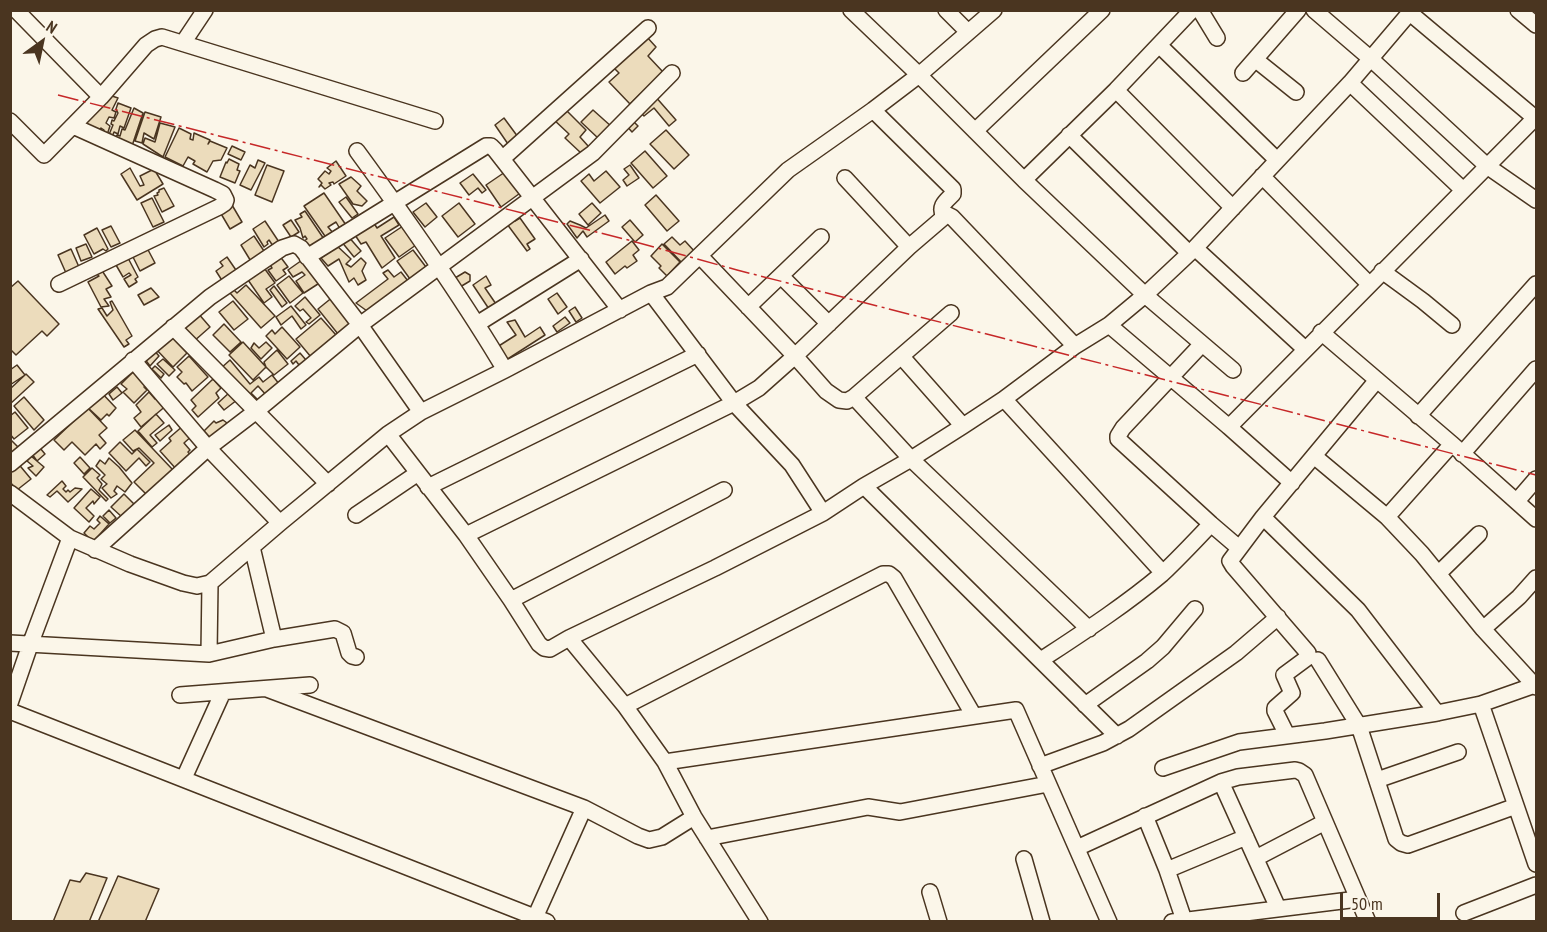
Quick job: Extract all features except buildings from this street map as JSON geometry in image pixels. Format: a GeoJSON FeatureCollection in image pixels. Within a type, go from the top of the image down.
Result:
{"type":"FeatureCollection","features":[{"type":"Feature","properties":{"kind":"street"},"geometry":{"type":"LineString","coordinates":[[16,10],[101,97]]}},
{"type":"Feature","properties":{"kind":"street"},"geometry":{"type":"LineString","coordinates":[[183,43],[205,10]]}},
{"type":"Feature","properties":{"kind":"street"},"geometry":{"type":"LineString","coordinates":[[851,10],[1145,295],[1233,370]]}},
{"type":"Feature","properties":{"kind":"street"},"geometry":{"type":"LineString","coordinates":[[946,10],[968,32]]}},
{"type":"Feature","properties":{"kind":"street"},"geometry":{"type":"LineString","coordinates":[[10,493],[70,538],[94,550],[183,583],[197,586],[210,583],[388,434],[421,412],[666,286],[788,170],[873,110],[994,10]]}},
{"type":"Feature","properties":{"kind":"street"},"geometry":{"type":"LineString","coordinates":[[975,131],[1102,10]]}},
{"type":"Feature","properties":{"kind":"street"},"geometry":{"type":"LineString","coordinates":[[1024,180],[1116,90],[1192,10]]}},
{"type":"Feature","properties":{"kind":"street"},"geometry":{"type":"LineString","coordinates":[[1200,10],[1217,38]]}},
{"type":"Feature","properties":{"kind":"street"},"geometry":{"type":"LineString","coordinates":[[1243,73],[1298,10]]}},
{"type":"Feature","properties":{"kind":"street"},"geometry":{"type":"LineString","coordinates":[[1314,10],[1487,166],[1536,200]]}},
{"type":"Feature","properties":{"kind":"street"},"geometry":{"type":"LineString","coordinates":[[1518,10],[1536,26]]}},
{"type":"Feature","properties":{"kind":"street"},"geometry":{"type":"LineString","coordinates":[[388,434],[466,535],[539,644],[550,649],[823,513],[963,426],[1004,399],[1075,346],[1109,325],[1145,295],[1233,208],[1350,83],[1411,12],[1536,117],[1229,427]]}},
{"type":"Feature","properties":{"kind":"street"},"geometry":{"type":"LineString","coordinates":[[502,159],[648,28]]}},
{"type":"Feature","properties":{"kind":"street"},"geometry":{"type":"LineString","coordinates":[[10,122],[45,155],[101,97],[146,45],[162,37],[435,121]]}},
{"type":"Feature","properties":{"kind":"street"},"geometry":{"type":"LineString","coordinates":[[1159,45],[1277,160]]}},
{"type":"Feature","properties":{"kind":"street"},"geometry":{"type":"LineString","coordinates":[[1256,60],[1296,92]]}},
{"type":"Feature","properties":{"kind":"street"},"geometry":{"type":"LineString","coordinates":[[94,550],[208,448],[360,325],[593,153],[672,74]]}},
{"type":"Feature","properties":{"kind":"street"},"geometry":{"type":"LineString","coordinates":[[1350,83],[1463,190]]}},
{"type":"Feature","properties":{"kind":"street"},"geometry":{"type":"LineString","coordinates":[[1116,90],[1233,208]]}},
{"type":"Feature","properties":{"kind":"street"},"geometry":{"type":"LineString","coordinates":[[873,110],[952,189],[953,194],[941,208],[944,217]]}},
{"type":"Feature","properties":{"kind":"street"},"geometry":{"type":"LineString","coordinates":[[59,284],[219,207],[226,200],[223,194],[215,190],[73,126]]}},
{"type":"Feature","properties":{"kind":"street"},"geometry":{"type":"LineString","coordinates":[[1069,135],[1192,250],[1305,349]]}},
{"type":"Feature","properties":{"kind":"street"},"geometry":{"type":"LineString","coordinates":[[307,257],[490,146],[620,310]]}},
{"type":"Feature","properties":{"kind":"street"},"geometry":{"type":"LineString","coordinates":[[357,151],[396,203],[505,370]]}},
{"type":"Feature","properties":{"kind":"street"},"geometry":{"type":"LineString","coordinates":[[1262,176],[1369,284]]}},
{"type":"Feature","properties":{"kind":"street"},"geometry":{"type":"LineString","coordinates":[[844,177],[909,248]]}},
{"type":"Feature","properties":{"kind":"street"},"geometry":{"type":"LineString","coordinates":[[466,535],[734,403],[759,388],[909,248],[948,215],[1075,346]]}},
{"type":"Feature","properties":{"kind":"street"},"geometry":{"type":"LineString","coordinates":[[748,307],[821,237]]}},
{"type":"Feature","properties":{"kind":"street"},"geometry":{"type":"LineString","coordinates":[[10,464],[210,297],[282,248],[294,244],[301,248],[360,325],[421,412]]}},
{"type":"Feature","properties":{"kind":"street"},"geometry":{"type":"LineString","coordinates":[[700,256],[826,391],[838,400],[847,401],[854,398],[951,313]]}},
{"type":"Feature","properties":{"kind":"street"},"geometry":{"type":"LineString","coordinates":[[477,324],[581,260]]}},
{"type":"Feature","properties":{"kind":"street"},"geometry":{"type":"LineString","coordinates":[[1382,271],[1452,326]]}},
{"type":"Feature","properties":{"kind":"street"},"geometry":{"type":"LineString","coordinates":[[781,276],[828,324]]}},
{"type":"Feature","properties":{"kind":"street"},"geometry":{"type":"LineString","coordinates":[[1418,416],[1536,284]]}},
{"type":"Feature","properties":{"kind":"street"},"geometry":{"type":"LineString","coordinates":[[651,293],[734,403],[792,465],[823,513]]}},
{"type":"Feature","properties":{"kind":"street"},"geometry":{"type":"LineString","coordinates":[[1109,325],[1292,483]]}},
{"type":"Feature","properties":{"kind":"street"},"geometry":{"type":"LineString","coordinates":[[173,327],[328,484]]}},
{"type":"Feature","properties":{"kind":"street"},"geometry":{"type":"LineString","coordinates":[[1321,332],[1536,519]]}},
{"type":"Feature","properties":{"kind":"street"},"geometry":{"type":"LineString","coordinates":[[1202,344],[1124,428],[1118,439],[1239,548]]}},
{"type":"Feature","properties":{"kind":"street"},"geometry":{"type":"LineString","coordinates":[[428,487],[698,354]]}},
{"type":"Feature","properties":{"kind":"street"},"geometry":{"type":"LineString","coordinates":[[902,357],[963,426]]}},
{"type":"Feature","properties":{"kind":"street"},"geometry":{"type":"LineString","coordinates":[[133,360],[208,448],[280,523]]}},
{"type":"Feature","properties":{"kind":"street"},"geometry":{"type":"LineString","coordinates":[[1387,517],[1536,369]]}},
{"type":"Feature","properties":{"kind":"street"},"geometry":{"type":"LineString","coordinates":[[1287,735],[1275,708],[1292,693],[1284,675],[1306,658],[1308,652],[1230,561],[1263,517],[1377,380]]}},
{"type":"Feature","properties":{"kind":"street"},"geometry":{"type":"LineString","coordinates":[[854,398],[911,459],[1089,629]]}},
{"type":"Feature","properties":{"kind":"street"},"geometry":{"type":"LineString","coordinates":[[1004,399],[1163,573]]}},
{"type":"Feature","properties":{"kind":"street"},"geometry":{"type":"LineString","coordinates":[[1163,768],[1239,742],[1359,726],[1480,705],[1536,686],[1387,517],[1314,456]]}},
{"type":"Feature","properties":{"kind":"street"},"geometry":{"type":"LineString","coordinates":[[356,515],[418,473]]}},
{"type":"Feature","properties":{"kind":"street"},"geometry":{"type":"LineString","coordinates":[[1516,501],[1536,479]]}},
{"type":"Feature","properties":{"kind":"street"},"geometry":{"type":"LineString","coordinates":[[864,486],[1117,736]]}},
{"type":"Feature","properties":{"kind":"street"},"geometry":{"type":"LineString","coordinates":[[511,600],[724,490]]}},
{"type":"Feature","properties":{"kind":"street"},"geometry":{"type":"LineString","coordinates":[[1263,517],[1358,610],[1437,713]]}},
{"type":"Feature","properties":{"kind":"street"},"geometry":{"type":"LineString","coordinates":[[1041,660],[1089,629],[1163,573],[1211,524]]}},
{"type":"Feature","properties":{"kind":"street"},"geometry":{"type":"LineString","coordinates":[[1438,574],[1479,534]]}},
{"type":"Feature","properties":{"kind":"street"},"geometry":{"type":"LineString","coordinates":[[10,703],[70,538]]}},
{"type":"Feature","properties":{"kind":"street"},"geometry":{"type":"LineString","coordinates":[[252,547],[274,639]]}},
{"type":"Feature","properties":{"kind":"street"},"geometry":{"type":"LineString","coordinates":[[626,706],[883,574],[889,574],[894,578],[974,716]]}},
{"type":"Feature","properties":{"kind":"street"},"geometry":{"type":"LineString","coordinates":[[1484,629],[1536,578]]}},
{"type":"Feature","properties":{"kind":"street"},"geometry":{"type":"LineString","coordinates":[[209,654],[210,583]]}},
{"type":"Feature","properties":{"kind":"street"},"geometry":{"type":"LineString","coordinates":[[1085,705],[1147,661],[1163,647],[1195,609]]}},
{"type":"Feature","properties":{"kind":"street"},"geometry":{"type":"LineString","coordinates":[[1040,766],[1103,743],[1129,729],[1236,653],[1278,617]]}},
{"type":"Feature","properties":{"kind":"street"},"geometry":{"type":"LineString","coordinates":[[10,643],[209,654],[274,639],[334,629],[343,633],[350,653],[356,657]]}},
{"type":"Feature","properties":{"kind":"street"},"geometry":{"type":"LineString","coordinates":[[569,638],[626,706],[665,762],[694,817],[760,921]]}},
{"type":"Feature","properties":{"kind":"street"},"geometry":{"type":"LineString","coordinates":[[1318,660],[1359,726],[1396,839],[1401,843],[1408,845],[1516,806]]}},
{"type":"Feature","properties":{"kind":"street"},"geometry":{"type":"LineString","coordinates":[[180,695],[310,685]]}},
{"type":"Feature","properties":{"kind":"street"},"geometry":{"type":"LineString","coordinates":[[267,689],[584,808],[650,840],[663,837],[694,817]]}},
{"type":"Feature","properties":{"kind":"street"},"geometry":{"type":"LineString","coordinates":[[184,778],[223,692]]}},
{"type":"Feature","properties":{"kind":"street"},"geometry":{"type":"LineString","coordinates":[[1480,705],[1536,864]]}},
{"type":"Feature","properties":{"kind":"street"},"geometry":{"type":"LineString","coordinates":[[665,762],[1016,710],[1109,921]]}},
{"type":"Feature","properties":{"kind":"street"},"geometry":{"type":"LineString","coordinates":[[10,711],[538,920],[584,808]]}},
{"type":"Feature","properties":{"kind":"street"},"geometry":{"type":"LineString","coordinates":[[1377,780],[1458,752]]}},
{"type":"Feature","properties":{"kind":"street"},"geometry":{"type":"LineString","coordinates":[[1077,848],[1221,782],[1238,777],[1299,771],[1305,776],[1368,921]]}},
{"type":"Feature","properties":{"kind":"street"},"geometry":{"type":"LineString","coordinates":[[1221,782],[1278,908]]}},
{"type":"Feature","properties":{"kind":"street"},"geometry":{"type":"LineString","coordinates":[[707,838],[868,807],[900,812],[1048,783]]}},
{"type":"Feature","properties":{"kind":"street"},"geometry":{"type":"LineString","coordinates":[[1146,816],[1167,870],[1178,921],[1358,899]]}},
{"type":"Feature","properties":{"kind":"street"},"geometry":{"type":"LineString","coordinates":[[1256,858],[1325,822]]}},
{"type":"Feature","properties":{"kind":"street"},"geometry":{"type":"LineString","coordinates":[[1167,870],[1246,837]]}},
{"type":"Feature","properties":{"kind":"street"},"geometry":{"type":"LineString","coordinates":[[1024,859],[1042,921]]}},
{"type":"Feature","properties":{"kind":"street"},"geometry":{"type":"LineString","coordinates":[[1464,913],[1536,885]]}},
{"type":"Feature","properties":{"kind":"street"},"geometry":{"type":"LineString","coordinates":[[930,892],[939,921]]}},
{"type":"Feature","properties":{"kind":"power"},"geometry":{"type":"LineString","coordinates":[[58,95],[1536,475]]}}]}
